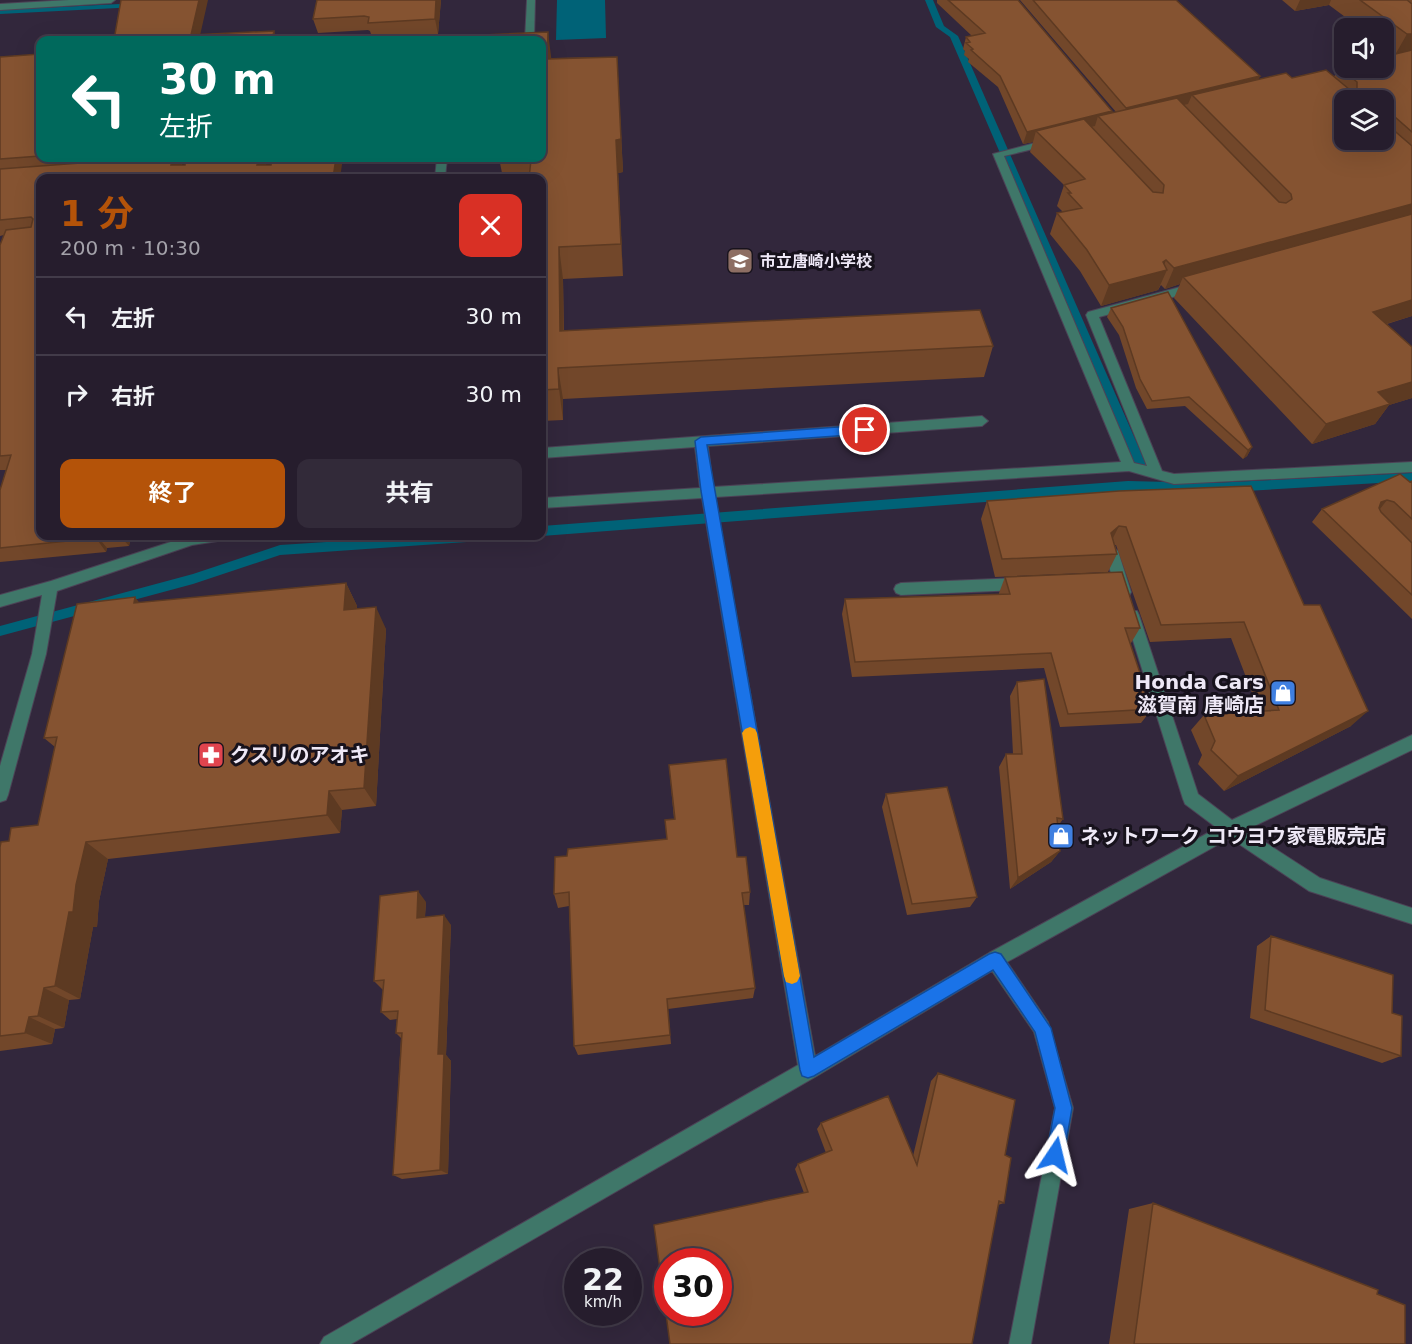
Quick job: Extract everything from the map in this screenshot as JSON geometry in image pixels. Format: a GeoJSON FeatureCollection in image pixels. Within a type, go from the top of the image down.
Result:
{"type":"FeatureCollection","features":[{"type":"Feature","properties":{"kind":"street"},"geometry":{"type":"LineString","coordinates":[[0,7],[111,0]]}},
{"type":"Feature","properties":{"kind":"street"},"geometry":{"type":"LineString","coordinates":[[530,36],[531,0]]}},
{"type":"Feature","properties":{"kind":"street"},"geometry":{"type":"LineString","coordinates":[[1059,140],[999,154],[1129,466]]}},
{"type":"Feature","properties":{"kind":"street"},"geometry":{"type":"LineString","coordinates":[[1069,322],[1206,284]]}},
{"type":"Feature","properties":{"kind":"street"},"geometry":{"type":"LineString","coordinates":[[1092,315],[1157,474]]}},
{"type":"Feature","properties":{"kind":"street"},"geometry":{"type":"LineString","coordinates":[[546,453],[982,421]]}},
{"type":"Feature","properties":{"kind":"street"},"geometry":{"type":"LineString","coordinates":[[701,441],[708,495],[808,1070]]}},
{"type":"Feature","properties":{"kind":"street"},"geometry":{"type":"LineString","coordinates":[[546,503],[708,495],[1129,466],[1174,479],[1412,467]]}},
{"type":"Feature","properties":{"kind":"street"},"geometry":{"type":"LineString","coordinates":[[0,601],[51,591],[188,540]]}},
{"type":"Feature","properties":{"kind":"street"},"geometry":{"type":"LineString","coordinates":[[1111,551],[1114,579],[1191,799],[1231,830],[1315,885],[1412,916]]}},
{"type":"Feature","properties":{"kind":"street"},"geometry":{"type":"LineString","coordinates":[[901,589],[1039,583]]}},
{"type":"Feature","properties":{"kind":"street"},"geometry":{"type":"LineString","coordinates":[[0,795],[41,640],[51,591]]}},
{"type":"Feature","properties":{"kind":"street"},"geometry":{"type":"LineString","coordinates":[[337,1342],[995,960],[1231,830],[1412,742]]}},
{"type":"Feature","properties":{"kind":"street"},"geometry":{"type":"LineString","coordinates":[[995,960],[1042,1028],[1064,1108],[1020,1344]]}},
{"type":"Feature","properties":{"kind":"water"},"geometry":{"type":"Polygon","coordinates":[[[557,0],[605,0],[606,38],[556,40],[557,0]]]}},
{"type":"Feature","properties":{"kind":"building"},"geometry":{"type":"Polygon","coordinates":[[[121,0],[199,0],[191,35],[274,31],[273,36],[115,36],[121,0]]]}},
{"type":"Feature","properties":{"kind":"building"},"geometry":{"type":"Polygon","coordinates":[[[317,0],[436,0],[435,19],[368,23],[369,17],[364,16],[313,19],[317,0]]]}},
{"type":"Feature","properties":{"kind":"building"},"geometry":{"type":"Polygon","coordinates":[[[948,0],[1018,0],[1112,111],[1027,132],[1000,76],[966,43],[970,42],[966,37],[985,33],[948,0]]]}},
{"type":"Feature","properties":{"kind":"building"},"geometry":{"type":"Polygon","coordinates":[[[1033,0],[1176,0],[1260,76],[1126,108],[1033,0]]]}},
{"type":"Feature","properties":{"kind":"building"},"geometry":{"type":"Polygon","coordinates":[[[1360,0],[1407,0],[1412,4],[1412,34],[1407,34],[1394,25],[1394,18],[1385,18],[1360,0]]]}},
{"type":"Feature","properties":{"kind":"building"},"geometry":{"type":"Polygon","coordinates":[[[548,32],[547,59],[617,57],[621,139],[616,140],[621,244],[559,247],[560,331],[980,310],[993,346],[558,368],[559,389],[546,390],[546,174],[529,174],[531,162],[546,162],[546,36],[462,36],[548,32]]]}},
{"type":"Feature","properties":{"kind":"building"},"geometry":{"type":"Polygon","coordinates":[[[1412,50],[1412,132],[1394,117],[1394,90],[1357,90],[1357,82],[1352,78],[1394,78],[1394,54],[1412,50]]]}},
{"type":"Feature","properties":{"kind":"building"},"geometry":{"type":"Polygon","coordinates":[[[36,54],[36,156],[0,159],[0,57],[36,54]]]}},
{"type":"Feature","properties":{"kind":"building"},"geometry":{"type":"Polygon","coordinates":[[[1326,70],[1350,90],[1334,90],[1334,150],[1394,150],[1394,130],[1412,146],[1412,204],[1174,268],[1166,260],[1163,262],[1167,270],[1109,285],[1087,250],[1057,213],[1082,208],[1064,185],[1085,179],[1036,131],[1084,119],[1153,192],[1163,193],[1164,185],[1098,116],[1177,98],[1279,202],[1286,203],[1292,199],[1291,194],[1192,95],[1286,73],[1292,78],[1326,70]]]}},
{"type":"Feature","properties":{"kind":"building"},"geometry":{"type":"Polygon","coordinates":[[[172,162],[171,165],[185,165],[185,162],[258,162],[257,165],[271,165],[271,162],[335,162],[334,174],[36,174],[36,540],[77,540],[0,548],[0,490],[11,455],[0,456],[0,245],[6,230],[31,227],[33,219],[31,217],[0,220],[0,169],[80,163],[172,162]]]}},
{"type":"Feature","properties":{"kind":"building"},"geometry":{"type":"Polygon","coordinates":[[[1412,214],[1412,300],[1373,312],[1412,347],[1412,382],[1378,392],[1390,404],[1326,424],[1183,277],[1412,214]]]}},
{"type":"Feature","properties":{"kind":"building"},"geometry":{"type":"Polygon","coordinates":[[[1168,292],[1252,447],[1248,450],[1189,397],[1152,401],[1140,379],[1123,327],[1111,308],[1168,292]]]}},
{"type":"Feature","properties":{"kind":"building"},"geometry":{"type":"Polygon","coordinates":[[[1400,474],[1410,482],[1412,481],[1412,519],[1394,502],[1387,500],[1381,502],[1379,508],[1412,543],[1412,595],[1322,509],[1400,474]]]}},
{"type":"Feature","properties":{"kind":"building"},"geometry":{"type":"Polygon","coordinates":[[[1251,486],[1304,605],[1320,605],[1368,711],[1238,776],[1211,750],[1215,741],[1204,715],[1279,710],[1244,622],[1161,625],[1126,527],[1119,526],[1111,533],[1117,554],[1002,559],[987,501],[1119,491],[1251,486]]]}},
{"type":"Feature","properties":{"kind":"building"},"geometry":{"type":"Polygon","coordinates":[[[1122,572],[1140,628],[1125,628],[1152,709],[1068,714],[1051,653],[855,662],[845,599],[1010,594],[1005,577],[1122,572]]]}},
{"type":"Feature","properties":{"kind":"building"},"geometry":{"type":"Polygon","coordinates":[[[346,583],[344,610],[376,607],[364,788],[329,791],[327,815],[86,842],[76,885],[73,912],[69,912],[55,986],[44,988],[38,1016],[29,1017],[25,1033],[0,1036],[0,847],[1,842],[9,841],[11,828],[38,825],[57,737],[44,738],[77,604],[135,597],[134,603],[346,583]]]}},
{"type":"Feature","properties":{"kind":"building"},"geometry":{"type":"Polygon","coordinates":[[[1044,679],[1063,819],[1057,818],[1060,851],[1018,878],[1006,754],[1022,754],[1017,682],[1044,679]]]}},
{"type":"Feature","properties":{"kind":"building"},"geometry":{"type":"Polygon","coordinates":[[[726,759],[737,857],[746,857],[750,892],[742,893],[755,988],[667,999],[670,1035],[574,1046],[569,892],[554,894],[555,857],[567,856],[568,849],[667,839],[665,820],[675,819],[669,765],[726,759]]]}},
{"type":"Feature","properties":{"kind":"building"},"geometry":{"type":"Polygon","coordinates":[[[947,787],[977,897],[912,904],[886,794],[947,787]]]}},
{"type":"Feature","properties":{"kind":"building"},"geometry":{"type":"Polygon","coordinates":[[[418,891],[417,918],[444,915],[438,1054],[444,1054],[440,1170],[393,1175],[402,1033],[396,1033],[398,1011],[381,1012],[384,980],[374,981],[380,896],[418,891]]]}},
{"type":"Feature","properties":{"kind":"building"},"geometry":{"type":"Polygon","coordinates":[[[1271,936],[1393,975],[1392,1013],[1402,1016],[1401,1056],[1265,1010],[1271,936]]]}},
{"type":"Feature","properties":{"kind":"building"},"geometry":{"type":"Polygon","coordinates":[[[938,1073],[1015,1100],[1005,1155],[1011,1158],[1004,1203],[999,1201],[972,1344],[670,1344],[668,1326],[732,1326],[732,1248],[657,1248],[654,1225],[808,1192],[798,1164],[832,1150],[821,1123],[888,1096],[917,1165],[938,1073]]]}},
{"type":"Feature","properties":{"kind":"building"},"geometry":{"type":"Polygon","coordinates":[[[1153,1203],[1378,1290],[1377,1294],[1405,1305],[1405,1344],[1134,1344],[1153,1203]]]}},
{"type":"Feature","properties":{"kind":"waterway"},"geometry":{"type":"LineString","coordinates":[[929,0],[940,27],[954,36],[1141,466]]}},
{"type":"Feature","properties":{"kind":"waterway"},"geometry":{"type":"LineString","coordinates":[[0,12],[137,5]]}},
{"type":"Feature","properties":{"kind":"waterway"},"geometry":{"type":"LineString","coordinates":[[546,531],[1128,486],[1212,488],[1412,477]]}},
{"type":"Feature","properties":{"kind":"waterway"},"geometry":{"type":"LineString","coordinates":[[0,631],[193,579],[280,550],[424,540]]}},
{"type":"Feature","properties":{"kind":"slow traffic"},"geometry":{"type":"LineString","coordinates":[[750,733],[792,976]]}},
{"type":"Feature","properties":{"kind":"place","name":"市立唐崎小学校"},"geometry":{"type":"Point","coordinates":[740,261]}},
{"type":"Feature","properties":{"kind":"place","name":"Honda Cars 滋賀南 唐崎店"},"geometry":{"type":"Point","coordinates":[1283,693]}},
{"type":"Feature","properties":{"kind":"place","name":"クスリのアオキ"},"geometry":{"type":"Point","coordinates":[211,755]}},
{"type":"Feature","properties":{"kind":"place","name":"ネットワーク コウヨウ家電販売店"},"geometry":{"type":"Point","coordinates":[1061,836]}},
{"type":"Feature","properties":{"kind":"route"},"geometry":{"type":"LineString","coordinates":[[865,430],[701,441],[808,1070],[995,960],[1042,1028],[1064,1108],[1055,1155]]}}]}
